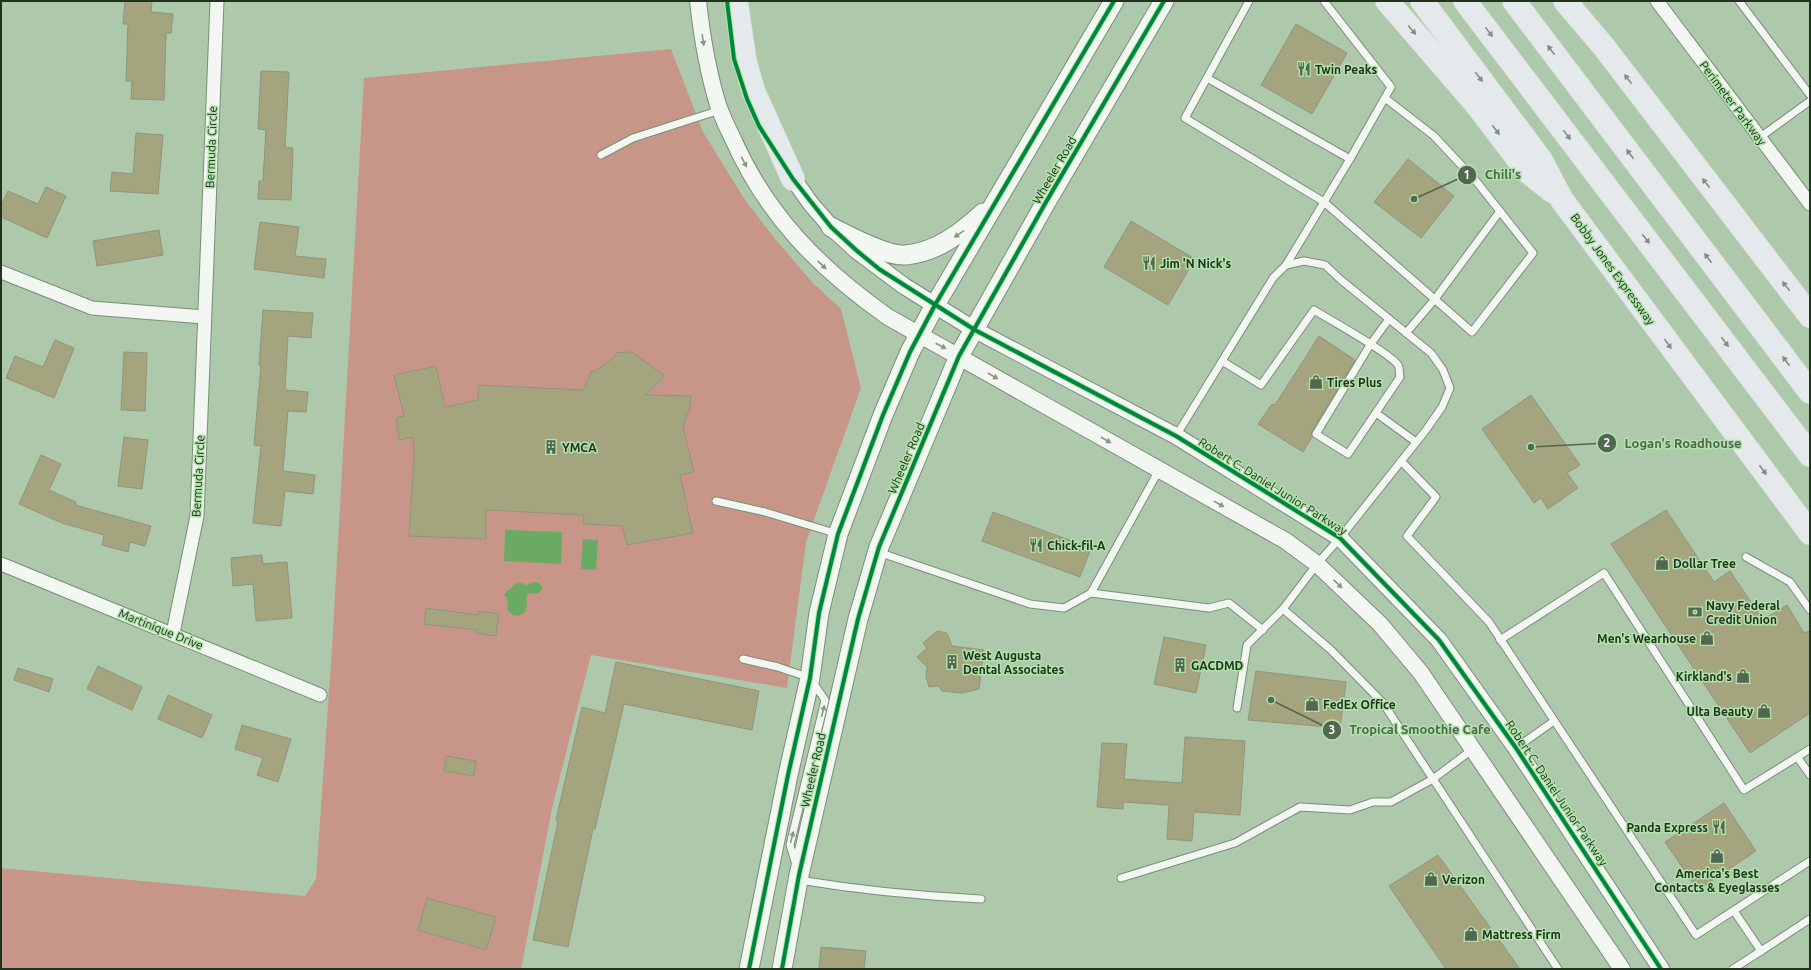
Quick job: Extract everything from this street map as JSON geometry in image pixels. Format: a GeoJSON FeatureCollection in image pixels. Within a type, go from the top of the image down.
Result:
{"type":"FeatureCollection","features":[{"type":"Feature","properties":{"kind":"highway"},"geometry":{"type":"LineString","coordinates":[[736,1],[745,61],[754,90],[793,179]]}},
{"type":"Feature","properties":{"kind":"highway"},"geometry":{"type":"LineString","coordinates":[[1387,1],[1476,104],[1527,171],[1562,200]]}},
{"type":"Feature","properties":{"kind":"highway","name":"Bobby Jones Expressway"},"geometry":{"type":"LineString","coordinates":[[1422,1],[1541,160],[1562,200],[1810,533]]}},
{"type":"Feature","properties":{"kind":"highway"},"geometry":{"type":"LineString","coordinates":[[1465,1],[1810,455]]}},
{"type":"Feature","properties":{"kind":"highway"},"geometry":{"type":"LineString","coordinates":[[1514,1],[1810,392]]}},
{"type":"Feature","properties":{"kind":"highway"},"geometry":{"type":"LineString","coordinates":[[1564,1],[1604,47],[1810,316]]}},
{"type":"Feature","properties":{"kind":"highway"},"geometry":{"type":"LineString","coordinates":[[1577,1],[1604,47]]}},
{"type":"Feature","properties":{"kind":"main road","name":"Wheeler Road"},"geometry":{"type":"LineString","coordinates":[[749,969],[788,775],[810,678],[819,612],[838,534],[883,414],[910,352],[921,335],[935,305],[1114,1]]}},
{"type":"Feature","properties":{"kind":"main road","name":"Wheeler Road"},"geometry":{"type":"LineString","coordinates":[[782,969],[799,877],[858,618],[878,552],[959,356],[975,330],[999,284],[1164,1]]}},
{"type":"Feature","properties":{"kind":"main road"},"geometry":{"type":"LineString","coordinates":[[831,227],[875,249],[905,256],[933,248],[960,234],[998,199]]}},
{"type":"Feature","properties":{"kind":"street","name":"Bermuda Circle"},"geometry":{"type":"LineString","coordinates":[[173,633],[197,516],[217,1]]}},
{"type":"Feature","properties":{"kind":"street"},"geometry":{"type":"LineString","coordinates":[[698,1],[706,60],[720,110],[751,176],[788,228],[825,268],[856,294],[888,317],[1286,541],[1316,564],[1380,624],[1421,673],[1622,969]]}},
{"type":"Feature","properties":{"kind":"street","name":"Robert C. Daniel Junior Parkway"},"geometry":{"type":"LineString","coordinates":[[727,1],[734,59],[747,99],[759,126],[793,179],[831,227],[879,269],[975,330],[1176,436],[1340,538],[1439,640],[1516,748],[1661,969]]}},
{"type":"Feature","properties":{"kind":"street","name":"Perimeter Parkway"},"geometry":{"type":"LineString","coordinates":[[1657,1],[1810,204]]}},
{"type":"Feature","properties":{"kind":"street"},"geometry":{"type":"LineString","coordinates":[[1,272],[92,308],[204,317]]}},
{"type":"Feature","properties":{"kind":"street","name":"Martinique Drive"},"geometry":{"type":"LineString","coordinates":[[1,564],[173,633],[320,695]]}},
{"type":"Feature","properties":{"kind":"lane"},"geometry":{"type":"LineString","coordinates":[[1249,1],[1185,118],[1324,202],[1472,332],[1532,253],[1476,181],[1434,136],[1385,98]]}},
{"type":"Feature","properties":{"kind":"lane"},"geometry":{"type":"LineString","coordinates":[[1176,436],[1266,287],[1286,265],[1350,159],[1391,87],[1324,1]]}},
{"type":"Feature","properties":{"kind":"lane"},"geometry":{"type":"LineString","coordinates":[[1739,1],[1810,95]]}},
{"type":"Feature","properties":{"kind":"lane"},"geometry":{"type":"LineString","coordinates":[[1208,78],[1350,159]]}},
{"type":"Feature","properties":{"kind":"lane"},"geometry":{"type":"LineString","coordinates":[[1759,138],[1810,100]]}},
{"type":"Feature","properties":{"kind":"lane"},"geometry":{"type":"LineString","coordinates":[[601,155],[633,138],[720,110]]}},
{"type":"Feature","properties":{"kind":"lane"},"geometry":{"type":"LineString","coordinates":[[1406,333],[1435,299],[1500,211]]}},
{"type":"Feature","properties":{"kind":"lane"},"geometry":{"type":"LineString","coordinates":[[1237,708],[1247,645],[1283,609],[1316,564],[1340,538],[1401,461],[1442,407],[1450,388],[1443,370],[1431,353],[1325,265],[1304,261],[1286,265]]}},
{"type":"Feature","properties":{"kind":"lane"},"geometry":{"type":"LineString","coordinates":[[1222,361],[1261,385],[1314,310],[1370,345],[1390,358],[1399,366],[1400,377],[1348,454],[1316,434],[1370,345],[1389,319]]}},
{"type":"Feature","properties":{"kind":"lane"},"geometry":{"type":"LineString","coordinates":[[1376,413],[1416,442]]}},
{"type":"Feature","properties":{"kind":"lane"},"geometry":{"type":"LineString","coordinates":[[1401,461],[1436,497],[1407,536],[1489,622],[1696,935],[1810,861]]}},
{"type":"Feature","properties":{"kind":"lane"},"geometry":{"type":"LineString","coordinates":[[878,552],[1030,604],[1064,608],[1091,593],[1159,470]]}},
{"type":"Feature","properties":{"kind":"lane"},"geometry":{"type":"LineString","coordinates":[[716,501],[765,512],[838,534]]}},
{"type":"Feature","properties":{"kind":"lane"},"geometry":{"type":"LineString","coordinates":[[1746,557],[1790,582],[1810,610]]}},
{"type":"Feature","properties":{"kind":"lane"},"geometry":{"type":"LineString","coordinates":[[1500,640],[1604,573],[1744,790],[1798,758],[1810,749]]}},
{"type":"Feature","properties":{"kind":"lane"},"geometry":{"type":"LineString","coordinates":[[1091,593],[1209,608],[1229,603],[1263,630]]}},
{"type":"Feature","properties":{"kind":"lane"},"geometry":{"type":"LineString","coordinates":[[1283,609],[1331,650],[1383,703],[1558,969]]}},
{"type":"Feature","properties":{"kind":"lane"},"geometry":{"type":"LineString","coordinates":[[743,660],[778,667],[810,678],[825,700],[790,845],[799,877],[868,890],[981,900]]}},
{"type":"Feature","properties":{"kind":"lane"},"geometry":{"type":"LineString","coordinates":[[1516,748],[1554,721]]}},
{"type":"Feature","properties":{"kind":"lane"},"geometry":{"type":"LineString","coordinates":[[1121,878],[1234,843],[1300,807],[1350,810],[1373,802],[1390,802],[1433,779],[1474,749]]}},
{"type":"Feature","properties":{"kind":"lane"},"geometry":{"type":"LineString","coordinates":[[1798,758],[1810,775]]}},
{"type":"Feature","properties":{"kind":"lane"},"geometry":{"type":"LineString","coordinates":[[1734,910],[1761,951]]}},
{"type":"Feature","properties":{"kind":"lane"},"geometry":{"type":"LineString","coordinates":[[1734,969],[1810,919]]}},
{"type":"Feature","properties":{"kind":"shaded area"},"geometry":{"type":"Polygon","coordinates":[[[671,49],[703,132],[745,200],[776,240],[813,283],[841,309],[861,388],[806,542],[787,688],[591,655],[553,804],[521,969],[1,969],[1,868],[305,896],[316,879],[332,648],[364,78],[671,49]]]}},
{"type":"Feature","properties":{"kind":"shaded area"},"geometry":{"type":"Polygon","coordinates":[[[505,530],[562,532],[561,564],[504,561],[505,530]]]}},
{"type":"Feature","properties":{"kind":"shaded area"},"geometry":{"type":"Polygon","coordinates":[[[583,539],[598,540],[596,570],[581,569],[583,539]]]}},
{"type":"Feature","properties":{"kind":"shaded area"},"geometry":{"type":"Polygon","coordinates":[[[518,582],[527,585],[536,582],[540,584],[542,589],[538,594],[528,593],[526,609],[523,614],[517,616],[508,611],[507,598],[504,594],[518,582]]]}},
{"type":"Feature","properties":{"kind":"building"},"geometry":{"type":"Polygon","coordinates":[[[125,1],[152,1],[151,12],[173,14],[171,33],[166,33],[164,100],[131,99],[132,81],[126,81],[128,24],[123,24],[125,1]]]}},
{"type":"Feature","properties":{"kind":"building","name":"Twin Peaks"},"geometry":{"type":"Polygon","coordinates":[[[1296,24],[1347,53],[1312,114],[1261,85],[1296,24]]]}},
{"type":"Feature","properties":{"kind":"building"},"geometry":{"type":"Polygon","coordinates":[[[261,71],[289,72],[285,147],[293,148],[291,200],[258,199],[259,181],[263,181],[266,130],[258,129],[261,71]]]}},
{"type":"Feature","properties":{"kind":"building"},"geometry":{"type":"Polygon","coordinates":[[[136,133],[163,135],[158,194],[110,191],[112,172],[133,174],[136,133]]]}},
{"type":"Feature","properties":{"kind":"building"},"geometry":{"type":"Polygon","coordinates":[[[1408,159],[1454,196],[1421,238],[1374,202],[1408,159]]]}},
{"type":"Feature","properties":{"kind":"building"},"geometry":{"type":"Polygon","coordinates":[[[46,187],[66,196],[47,238],[1,217],[1,206],[8,191],[38,204],[46,187]]]}},
{"type":"Feature","properties":{"kind":"building","name":"Jim 'N Nick's"},"geometry":{"type":"Polygon","coordinates":[[[1131,221],[1195,259],[1168,305],[1104,267],[1131,221]]]}},
{"type":"Feature","properties":{"kind":"building"},"geometry":{"type":"Polygon","coordinates":[[[260,222],[299,227],[295,256],[326,259],[324,278],[254,269],[260,222]]]}},
{"type":"Feature","properties":{"kind":"building"},"geometry":{"type":"Polygon","coordinates":[[[159,230],[163,255],[97,266],[93,241],[159,230]]]}},
{"type":"Feature","properties":{"kind":"building"},"geometry":{"type":"Polygon","coordinates":[[[263,310],[313,313],[311,338],[288,336],[285,390],[308,392],[306,412],[288,411],[283,471],[315,475],[313,494],[285,491],[281,526],[253,523],[261,446],[254,445],[261,365],[259,365],[263,310]]]}},
{"type":"Feature","properties":{"kind":"building","name":"Tires Plus"},"geometry":{"type":"Polygon","coordinates":[[[1319,336],[1355,360],[1312,431],[1312,437],[1303,452],[1258,424],[1272,404],[1275,405],[1319,336]]]}},
{"type":"Feature","properties":{"kind":"building"},"geometry":{"type":"Polygon","coordinates":[[[55,340],[74,348],[54,398],[6,378],[15,356],[43,367],[55,340]]]}},
{"type":"Feature","properties":{"kind":"building"},"geometry":{"type":"Polygon","coordinates":[[[124,352],[147,353],[145,411],[121,410],[124,352]]]}},
{"type":"Feature","properties":{"kind":"building","name":"YMCA"},"geometry":{"type":"Polygon","coordinates":[[[632,352],[665,376],[646,395],[691,396],[690,408],[683,427],[694,472],[680,475],[693,533],[627,545],[622,526],[583,524],[584,515],[486,510],[486,539],[409,536],[414,455],[413,437],[399,440],[396,418],[404,416],[394,375],[436,366],[445,407],[478,400],[479,385],[583,390],[592,370],[594,372],[616,356],[616,353],[632,352]]]}},
{"type":"Feature","properties":{"kind":"building"},"geometry":{"type":"Polygon","coordinates":[[[1531,395],[1580,465],[1567,473],[1578,488],[1548,509],[1541,498],[1534,503],[1482,429],[1531,395]]]}},
{"type":"Feature","properties":{"kind":"building"},"geometry":{"type":"Polygon","coordinates":[[[124,437],[148,440],[142,489],[118,486],[124,437]]]}},
{"type":"Feature","properties":{"kind":"building"},"geometry":{"type":"Polygon","coordinates":[[[41,455],[61,464],[49,490],[76,502],[75,505],[151,526],[145,546],[130,542],[128,552],[102,545],[104,535],[62,523],[19,504],[41,455]]]}},
{"type":"Feature","properties":{"kind":"building"},"geometry":{"type":"Polygon","coordinates":[[[1666,510],[1714,582],[1730,571],[1763,620],[1787,605],[1804,633],[1810,631],[1810,713],[1750,753],[1611,544],[1666,510]]]}},
{"type":"Feature","properties":{"kind":"building","name":"Chick-fil-A"},"geometry":{"type":"Polygon","coordinates":[[[993,512],[1091,548],[1080,577],[982,541],[993,512]]]}},
{"type":"Feature","properties":{"kind":"building"},"geometry":{"type":"Polygon","coordinates":[[[262,555],[263,564],[287,562],[292,618],[256,621],[253,584],[233,586],[231,558],[262,555]]]}},
{"type":"Feature","properties":{"kind":"building"},"geometry":{"type":"Polygon","coordinates":[[[426,608],[478,615],[478,611],[499,614],[496,636],[475,633],[476,630],[424,624],[426,608]]]}},
{"type":"Feature","properties":{"kind":"building","name":"West Augusta Dental Associates"},"geometry":{"type":"Polygon","coordinates":[[[937,631],[947,633],[952,646],[984,650],[979,689],[962,693],[942,691],[939,686],[929,687],[926,677],[927,667],[917,657],[927,648],[923,643],[937,631]]]}},
{"type":"Feature","properties":{"kind":"building","name":"GACDMD"},"geometry":{"type":"Polygon","coordinates":[[[1164,637],[1206,645],[1196,693],[1154,684],[1164,637]]]}},
{"type":"Feature","properties":{"kind":"building"},"geometry":{"type":"Polygon","coordinates":[[[616,662],[759,691],[752,730],[624,704],[595,829],[593,829],[568,947],[533,940],[558,821],[556,820],[582,707],[605,713],[616,662]]]}},
{"type":"Feature","properties":{"kind":"building"},"geometry":{"type":"Polygon","coordinates":[[[98,666],[142,687],[132,710],[87,689],[98,666]]]}},
{"type":"Feature","properties":{"kind":"building"},"geometry":{"type":"Polygon","coordinates":[[[18,668],[53,679],[49,692],[14,680],[18,668]]]}},
{"type":"Feature","properties":{"kind":"building"},"geometry":{"type":"Polygon","coordinates":[[[1256,671],[1346,682],[1340,728],[1248,720],[1256,671]]]}},
{"type":"Feature","properties":{"kind":"building"},"geometry":{"type":"Polygon","coordinates":[[[168,695],[212,715],[202,738],[158,719],[168,695]]]}},
{"type":"Feature","properties":{"kind":"building"},"geometry":{"type":"Polygon","coordinates":[[[242,725],[291,739],[278,782],[257,775],[263,758],[235,749],[242,725]]]}},
{"type":"Feature","properties":{"kind":"building"},"geometry":{"type":"Polygon","coordinates":[[[1185,737],[1245,741],[1240,815],[1194,812],[1192,841],[1167,839],[1169,805],[1123,802],[1123,809],[1097,807],[1102,743],[1127,744],[1124,779],[1182,783],[1185,737]]]}},
{"type":"Feature","properties":{"kind":"building"},"geometry":{"type":"Polygon","coordinates":[[[446,756],[476,761],[474,776],[444,771],[446,756]]]}},
{"type":"Feature","properties":{"kind":"building"},"geometry":{"type":"Polygon","coordinates":[[[1724,803],[1756,851],[1698,890],[1665,842],[1724,803]]]}},
{"type":"Feature","properties":{"kind":"building"},"geometry":{"type":"Polygon","coordinates":[[[1438,855],[1520,969],[1446,969],[1389,886],[1438,855]]]}},
{"type":"Feature","properties":{"kind":"building"},"geometry":{"type":"Polygon","coordinates":[[[427,898],[496,917],[486,950],[418,930],[427,898]]]}},
{"type":"Feature","properties":{"kind":"building"},"geometry":{"type":"Polygon","coordinates":[[[821,947],[866,951],[864,969],[819,969],[821,947]]]}},
{"type":"Feature","properties":{"kind":"cycle path"},"geometry":{"type":"LineString","coordinates":[[727,1],[734,59],[747,99],[759,126],[793,179],[831,227],[879,269],[975,330],[1176,436],[1340,538],[1439,640],[1516,748],[1661,969]]}},
{"type":"Feature","properties":{"kind":"cycle path"},"geometry":{"type":"LineString","coordinates":[[749,969],[788,775],[810,678],[819,613],[838,534],[883,415],[910,352],[935,305],[1114,1]]}},
{"type":"Feature","properties":{"kind":"cycle path"},"geometry":{"type":"LineString","coordinates":[[782,969],[799,875],[858,619],[879,547],[959,356],[1046,202],[1164,1]]}},
{"type":"Feature","properties":{"kind":"place","name":"Twin Peaks"},"geometry":{"type":"Point","coordinates":[1304,69]}},
{"type":"Feature","properties":{"kind":"place","name":"Chili's"},"geometry":{"type":"Point","coordinates":[1414,199]}},
{"type":"Feature","properties":{"kind":"place","name":"Jim 'N Nick's"},"geometry":{"type":"Point","coordinates":[1149,263]}},
{"type":"Feature","properties":{"kind":"place","name":"Tires Plus"},"geometry":{"type":"Point","coordinates":[1316,382]}},
{"type":"Feature","properties":{"kind":"place","name":"YMCA"},"geometry":{"type":"Point","coordinates":[551,447]}},
{"type":"Feature","properties":{"kind":"place","name":"Logan's Roadhouse"},"geometry":{"type":"Point","coordinates":[1531,447]}},
{"type":"Feature","properties":{"kind":"place","name":"Chick-fil-A"},"geometry":{"type":"Point","coordinates":[1036,545]}},
{"type":"Feature","properties":{"kind":"place","name":"Dollar Tree"},"geometry":{"type":"Point","coordinates":[1662,563]}},
{"type":"Feature","properties":{"kind":"place","name":"Navy Federal Credit Union"},"geometry":{"type":"Point","coordinates":[1695,612]}},
{"type":"Feature","properties":{"kind":"place","name":"Men's Wearhouse"},"geometry":{"type":"Point","coordinates":[1707,638]}},
{"type":"Feature","properties":{"kind":"place","name":"West Augusta Dental Associates"},"geometry":{"type":"Point","coordinates":[952,662]}},
{"type":"Feature","properties":{"kind":"place","name":"GACDMD"},"geometry":{"type":"Point","coordinates":[1180,665]}},
{"type":"Feature","properties":{"kind":"place","name":"Kirkland's"},"geometry":{"type":"Point","coordinates":[1743,676]}},
{"type":"Feature","properties":{"kind":"place","name":"Tropical Smoothie Cafe"},"geometry":{"type":"Point","coordinates":[1271,700]}},
{"type":"Feature","properties":{"kind":"place","name":"FedEx Office"},"geometry":{"type":"Point","coordinates":[1312,704]}},
{"type":"Feature","properties":{"kind":"place","name":"Ulta Beauty"},"geometry":{"type":"Point","coordinates":[1764,711]}},
{"type":"Feature","properties":{"kind":"place","name":"Panda Express"},"geometry":{"type":"Point","coordinates":[1719,827]}},
{"type":"Feature","properties":{"kind":"place","name":"America's Best Contacts & Eyeglasses"},"geometry":{"type":"Point","coordinates":[1717,856]}},
{"type":"Feature","properties":{"kind":"place","name":"Verizon"},"geometry":{"type":"Point","coordinates":[1431,879]}},
{"type":"Feature","properties":{"kind":"place","name":"Mattress Firm"},"geometry":{"type":"Point","coordinates":[1471,934]}}]}
